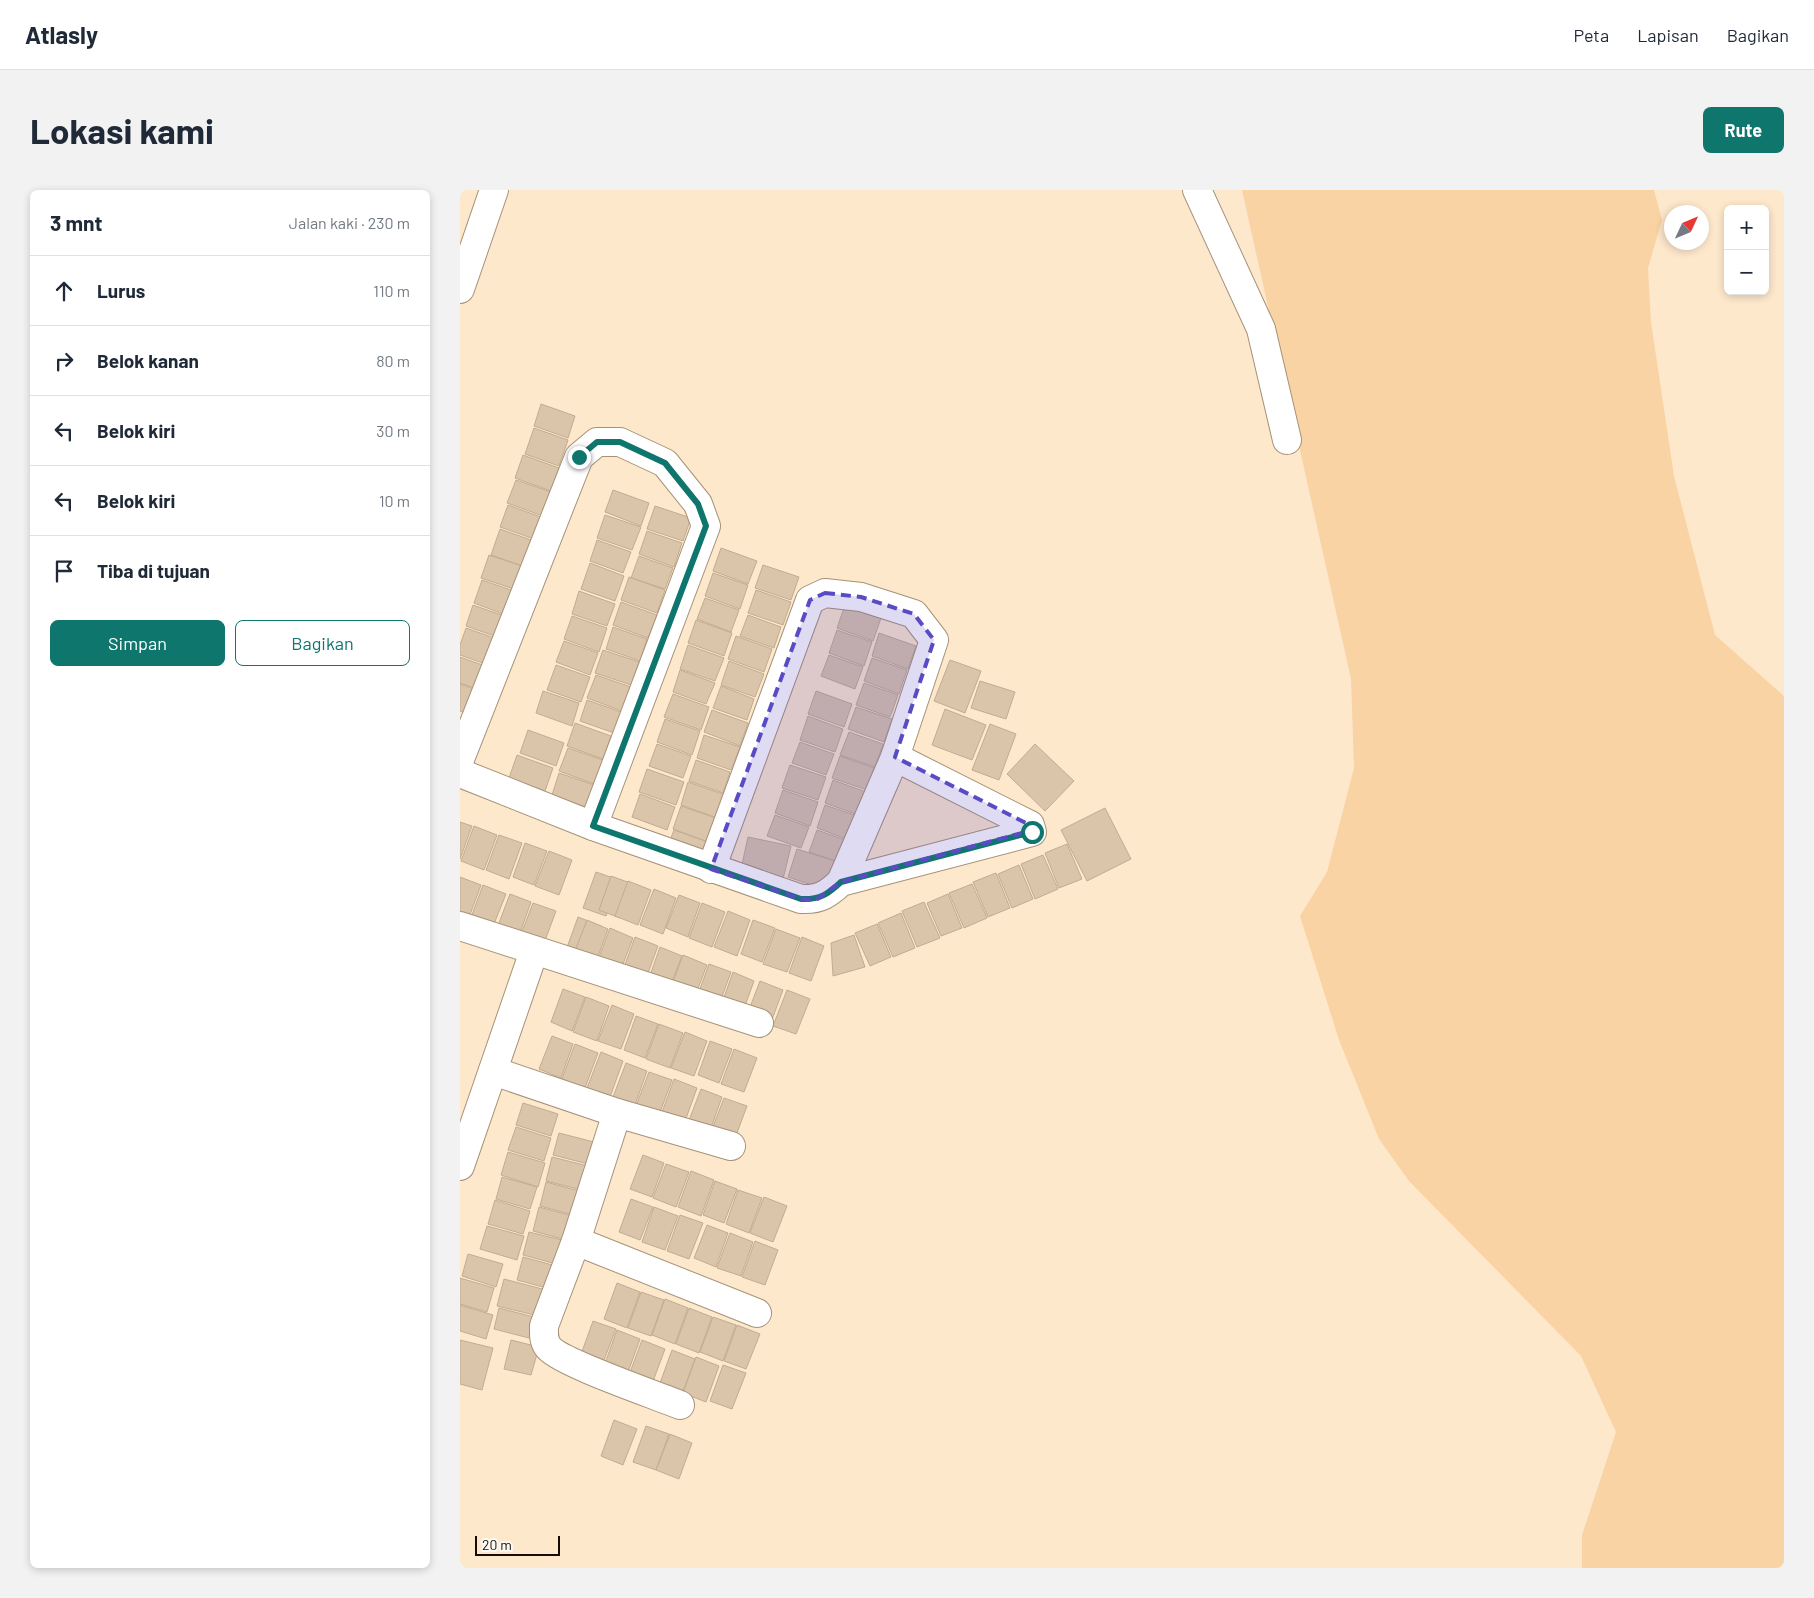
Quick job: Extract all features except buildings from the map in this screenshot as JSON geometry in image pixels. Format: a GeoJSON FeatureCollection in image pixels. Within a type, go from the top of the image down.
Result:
{"type":"FeatureCollection","features":[{"type":"Feature","properties":{"kind":"street"},"geometry":{"type":"LineString","coordinates":[[460,289],[494,190]]}},
{"type":"Feature","properties":{"kind":"street"},"geometry":{"type":"LineString","coordinates":[[1197,190],[1262,329],[1287,440]]}},
{"type":"Feature","properties":{"kind":"street"},"geometry":{"type":"LineString","coordinates":[[460,760],[579,457],[597,442],[620,442],[665,463],[698,504],[706,526],[593,826]]}},
{"type":"Feature","properties":{"kind":"street"},"geometry":{"type":"LineString","coordinates":[[460,773],[593,826],[711,869],[801,899],[816,900],[828,894],[841,882],[895,757],[934,640],[914,614],[861,596],[825,593],[810,600],[711,869]]}},
{"type":"Feature","properties":{"kind":"street"},"geometry":{"type":"LineString","coordinates":[[841,882],[1028,834],[1033,830],[1030,825],[895,757]]}},
{"type":"Feature","properties":{"kind":"street"},"geometry":{"type":"LineString","coordinates":[[460,926],[759,1023]]}},
{"type":"Feature","properties":{"kind":"street"},"geometry":{"type":"LineString","coordinates":[[460,1166],[534,951]]}},
{"type":"Feature","properties":{"kind":"street"},"geometry":{"type":"LineString","coordinates":[[493,1071],[617,1113],[732,1146]]}},
{"type":"Feature","properties":{"kind":"street"},"geometry":{"type":"LineString","coordinates":[[617,1113],[576,1241],[544,1326],[544,1339],[551,1350],[578,1364],[680,1405]]}},
{"type":"Feature","properties":{"kind":"street"},"geometry":{"type":"LineString","coordinates":[[576,1241],[757,1314]]}},
{"type":"Feature","properties":{"kind":"highlighted area"},"geometry":{"type":"Polygon","coordinates":[[[825,593],[861,597],[914,614],[934,640],[895,757],[1030,825],[1033,830],[841,882],[816,900],[801,899],[711,869],[810,600],[825,593]]]}},
{"type":"Feature","properties":{"kind":"shaded area"},"geometry":{"type":"Polygon","coordinates":[[[1242,190],[1654,190],[1662,220],[1648,268],[1651,322],[1674,476],[1715,635],[1784,696],[1784,1568],[1582,1568],[1582,1535],[1616,1432],[1581,1356],[1409,1181],[1379,1139],[1339,1040],[1300,916],[1327,872],[1354,768],[1351,679],[1242,190]]]}},
{"type":"Feature","properties":{"kind":"route"},"geometry":{"type":"LineString","coordinates":[[579,457],[597,442],[620,442],[665,463],[698,504],[706,526],[593,826],[801,899],[816,900],[828,894],[841,882],[1032,832]]}}]}
